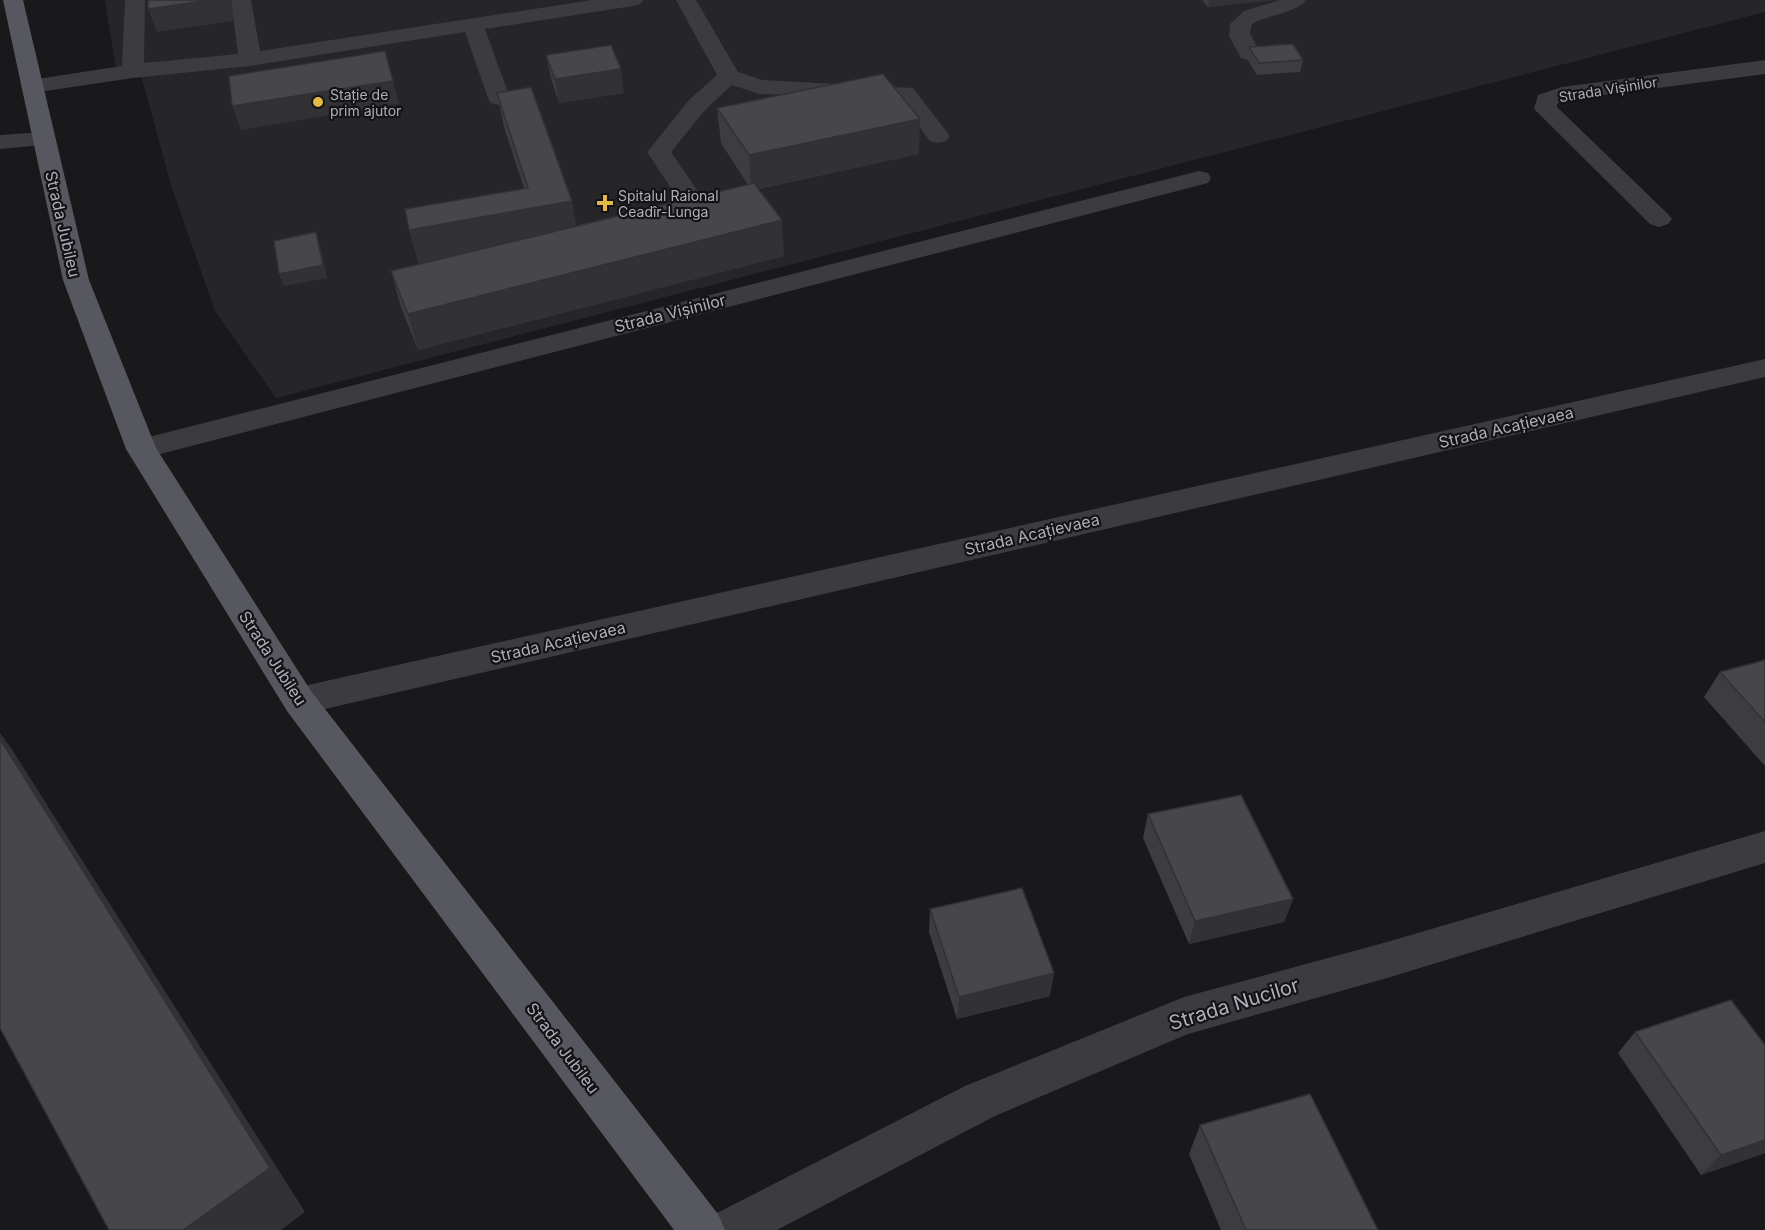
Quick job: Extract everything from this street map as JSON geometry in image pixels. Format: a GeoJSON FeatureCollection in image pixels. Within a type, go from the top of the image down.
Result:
{"type":"FeatureCollection","features":[{"type":"Feature","properties":{"kind":"main road","name":"Strada Jubileu"},"geometry":{"type":"LineString","coordinates":[[13,0],[76,280],[141,449],[299,701],[702,1230]]}},
{"type":"Feature","properties":{"kind":"street"},"geometry":{"type":"LineString","coordinates":[[133,71],[135,0]]}},
{"type":"Feature","properties":{"kind":"street"},"geometry":{"type":"LineString","coordinates":[[241,0],[250,59]]}},
{"type":"Feature","properties":{"kind":"street"},"geometry":{"type":"LineString","coordinates":[[32,86],[133,71],[250,59],[337,55],[473,24],[633,0]]}},
{"type":"Feature","properties":{"kind":"street"},"geometry":{"type":"LineString","coordinates":[[686,0],[729,76],[759,87],[905,93],[938,136]]}},
{"type":"Feature","properties":{"kind":"street"},"geometry":{"type":"LineString","coordinates":[[1249,53],[1239,30],[1241,22],[1247,17],[1296,0]]}},
{"type":"Feature","properties":{"kind":"street"},"geometry":{"type":"LineString","coordinates":[[473,24],[500,98]]}},
{"type":"Feature","properties":{"kind":"street","name":"Strada Vișinilor"},"geometry":{"type":"LineString","coordinates":[[1659,219],[1545,109],[1546,100],[1562,94],[1765,66]]}},
{"type":"Feature","properties":{"kind":"street"},"geometry":{"type":"LineString","coordinates":[[707,224],[659,152],[699,104],[729,76]]}},
{"type":"Feature","properties":{"kind":"street"},"geometry":{"type":"LineString","coordinates":[[0,142],[44,140]]}},
{"type":"Feature","properties":{"kind":"street","name":"Strada Vișinilor"},"geometry":{"type":"LineString","coordinates":[[141,449],[1199,178]]}},
{"type":"Feature","properties":{"kind":"street","name":"Strada Acațievaea"},"geometry":{"type":"LineString","coordinates":[[299,701],[1765,368]]}},
{"type":"Feature","properties":{"kind":"street","name":"Strada Nucilor"},"geometry":{"type":"LineString","coordinates":[[730,1230],[980,1101],[1184,1016],[1387,960],[1765,847]]}},
{"type":"Feature","properties":{"kind":"shaded area","name":"Spitalul Raional Ceadîr-Lunga"},"geometry":{"type":"Polygon","coordinates":[[[105,0],[1765,0],[1765,12],[276,398],[215,311],[171,185],[141,75],[120,79],[115,63],[105,0]]]}},
{"type":"Feature","properties":{"kind":"building"},"geometry":{"type":"Polygon","coordinates":[[[148,0],[211,0],[148,9],[148,0]]]}},
{"type":"Feature","properties":{"kind":"building"},"geometry":{"type":"Polygon","coordinates":[[[1293,44],[1303,60],[1259,63],[1249,47],[1293,44]]]}},
{"type":"Feature","properties":{"kind":"building"},"geometry":{"type":"Polygon","coordinates":[[[611,45],[621,69],[555,79],[546,55],[611,45]]]}},
{"type":"Feature","properties":{"kind":"building"},"geometry":{"type":"Polygon","coordinates":[[[385,51],[393,81],[232,106],[229,76],[385,51]]]}},
{"type":"Feature","properties":{"kind":"building"},"geometry":{"type":"Polygon","coordinates":[[[883,74],[920,119],[749,155],[717,108],[883,74]]]}},
{"type":"Feature","properties":{"kind":"building"},"geometry":{"type":"Polygon","coordinates":[[[531,87],[572,201],[409,230],[405,209],[528,188],[497,93],[531,87]]]}},
{"type":"Feature","properties":{"kind":"building"},"geometry":{"type":"Polygon","coordinates":[[[754,183],[782,220],[408,314],[391,271],[754,183]]]}},
{"type":"Feature","properties":{"kind":"building"},"geometry":{"type":"Polygon","coordinates":[[[316,232],[323,265],[279,274],[274,241],[316,232]]]}},
{"type":"Feature","properties":{"kind":"building"},"geometry":{"type":"Polygon","coordinates":[[[1765,660],[1765,722],[1720,672],[1765,660]]]}},
{"type":"Feature","properties":{"kind":"building"},"geometry":{"type":"Polygon","coordinates":[[[0,739],[270,1168],[183,1230],[109,1230],[0,1028],[0,739]]]}},
{"type":"Feature","properties":{"kind":"building"},"geometry":{"type":"Polygon","coordinates":[[[1241,795],[1293,899],[1195,921],[1148,814],[1241,795]]]}},
{"type":"Feature","properties":{"kind":"building"},"geometry":{"type":"Polygon","coordinates":[[[1022,888],[1054,973],[959,997],[930,909],[1022,888]]]}},
{"type":"Feature","properties":{"kind":"building"},"geometry":{"type":"Polygon","coordinates":[[[1731,1000],[1765,1045],[1765,1140],[1721,1155],[1635,1032],[1731,1000]]]}},
{"type":"Feature","properties":{"kind":"building"},"geometry":{"type":"Polygon","coordinates":[[[1310,1094],[1378,1230],[1246,1230],[1200,1125],[1310,1094]]]}},
{"type":"Feature","properties":{"kind":"place","name":"Stație de prim ajutor"},"geometry":{"type":"Point","coordinates":[318,102]}},
{"type":"Feature","properties":{"kind":"place","name":"Spitalul Raional Ceadîr-Lunga"},"geometry":{"type":"Point","coordinates":[605,203]}}]}
